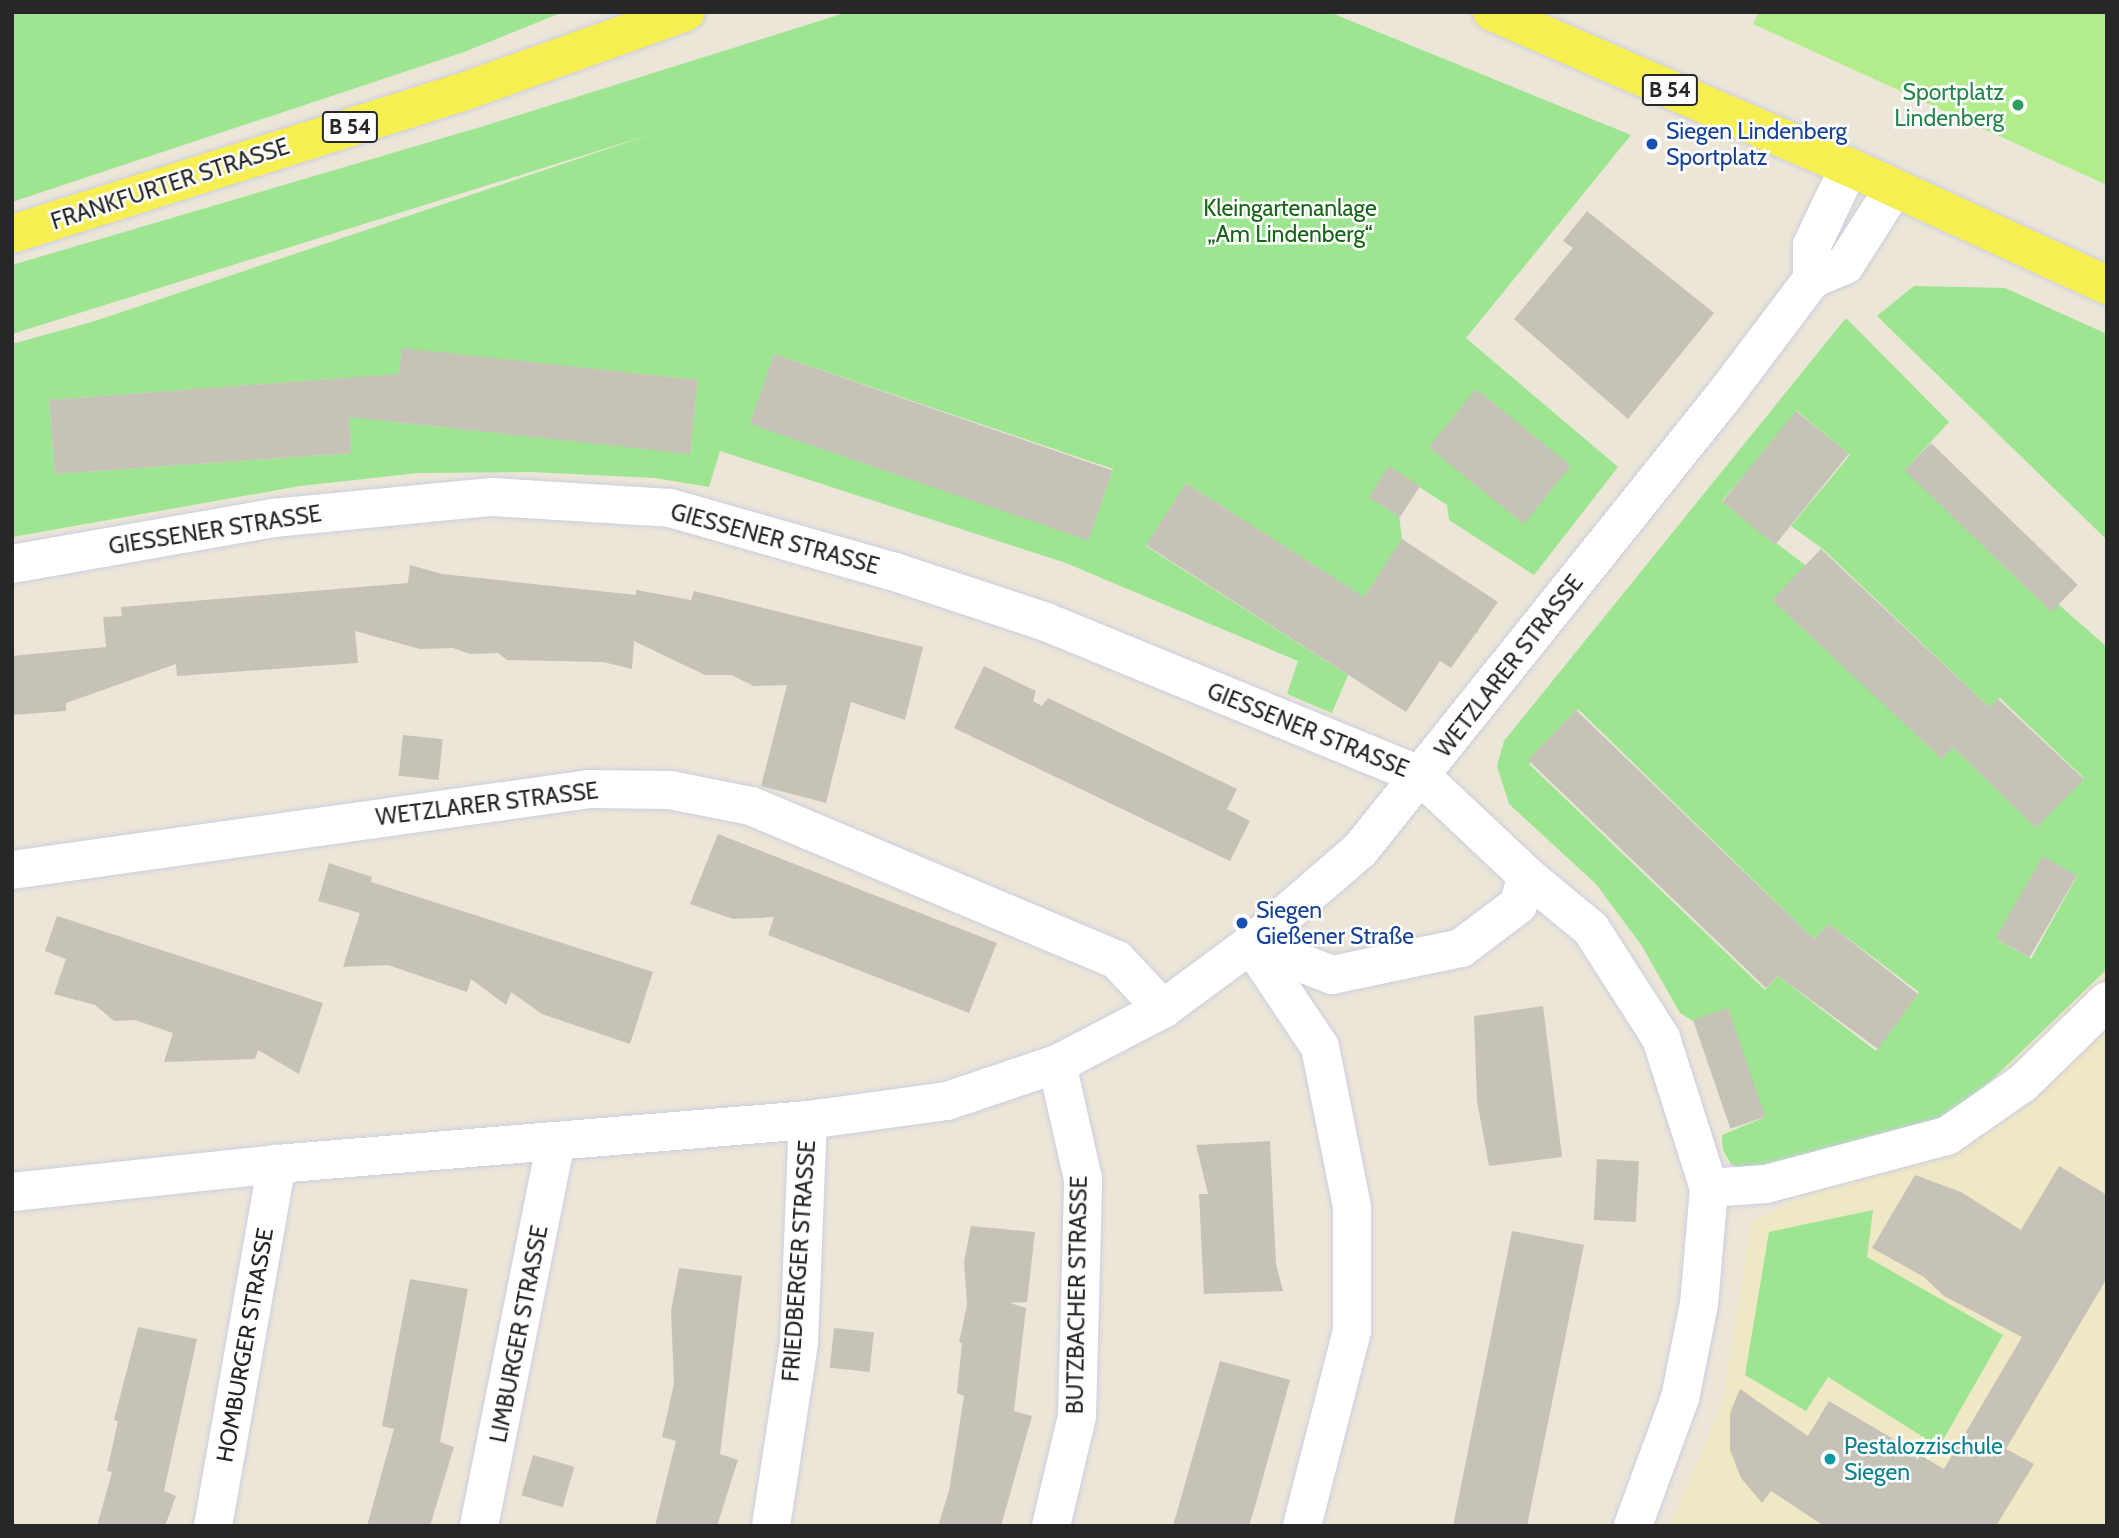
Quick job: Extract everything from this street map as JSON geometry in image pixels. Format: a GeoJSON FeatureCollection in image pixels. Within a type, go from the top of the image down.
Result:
{"type":"FeatureCollection","features":[{"type":"Feature","properties":{"kind":"main road","name":"FRANKFURTER STRASSE"},"geometry":{"type":"LineString","coordinates":[[12,234],[471,89],[686,12]]}},
{"type":"Feature","properties":{"kind":"main road","name":"B 54"},"geometry":{"type":"LineString","coordinates":[[1492,12],[1849,166],[2107,285]]}},
{"type":"Feature","properties":{"kind":"street"},"geometry":{"type":"LineString","coordinates":[[1849,166],[1812,245],[1812,279],[1845,265],[1894,188]]}},
{"type":"Feature","properties":{"kind":"street","name":"WETZLARER STRASSE"},"geometry":{"type":"LineString","coordinates":[[12,1192],[277,1164],[808,1121],[947,1101],[1057,1064],[1163,1009],[1251,944],[1360,850],[1719,403],[1812,279]]}},
{"type":"Feature","properties":{"kind":"street","name":"GIESSENER STRASSE"},"geometry":{"type":"LineString","coordinates":[[12,564],[273,518],[492,497],[670,508],[895,572],[1046,622],[1421,776]]}},
{"type":"Feature","properties":{"kind":"street"},"geometry":{"type":"LineString","coordinates":[[1421,776],[1527,876],[1591,929],[1661,1038],[1709,1188],[1699,1304],[1680,1398],[1633,1526]]}},
{"type":"Feature","properties":{"kind":"street","name":"WETZLARER STRASSE"},"geometry":{"type":"LineString","coordinates":[[12,870],[590,789],[670,790],[751,806],[1117,960],[1163,1009]]}},
{"type":"Feature","properties":{"kind":"street"},"geometry":{"type":"LineString","coordinates":[[1251,944],[1332,975],[1461,948],[1518,905],[1527,876]]}},
{"type":"Feature","properties":{"kind":"street"},"geometry":{"type":"LineString","coordinates":[[1251,944],[1320,1047],[1352,1207],[1352,1331],[1302,1526]]}},
{"type":"Feature","properties":{"kind":"street"},"geometry":{"type":"LineString","coordinates":[[1709,1188],[1766,1184],[1947,1136],[2024,1083],[2107,1001]]}},
{"type":"Feature","properties":{"kind":"street","name":"BUTZBACHER STRASSE"},"geometry":{"type":"LineString","coordinates":[[1051,1526],[1077,1416],[1083,1180],[1057,1064]]}},
{"type":"Feature","properties":{"kind":"street","name":"FRIEDBERGER STRASSE"},"geometry":{"type":"LineString","coordinates":[[771,1526],[799,1342],[808,1121]]}},
{"type":"Feature","properties":{"kind":"street","name":"LIMBURGER STRASSE"},"geometry":{"type":"LineString","coordinates":[[479,1526],[556,1142]]}},
{"type":"Feature","properties":{"kind":"street","name":"HOMBURGER STRASSE"},"geometry":{"type":"LineString","coordinates":[[213,1526],[277,1164]]}},
{"type":"Feature","properties":{"kind":"shaded area"},"geometry":{"type":"Polygon","coordinates":[[[2107,969],[2107,1526],[1670,1526],[1723,1401],[1752,1222],[1949,1121],[2107,969]]]}},
{"type":"Feature","properties":{"kind":"green space"},"geometry":{"type":"Polygon","coordinates":[[[12,12],[563,12],[464,52],[12,202],[12,12]]]}},
{"type":"Feature","properties":{"kind":"green space","name":"Kleingartenanlage „Am Lindenberg“"},"geometry":{"type":"Polygon","coordinates":[[[848,12],[1329,12],[1631,135],[1466,338],[1618,467],[1534,575],[1449,520],[1447,505],[1389,467],[1369,497],[1399,516],[1402,539],[1382,571],[1479,632],[1472,635],[1384,610],[1186,483],[1146,546],[1348,675],[1332,713],[1287,694],[1298,661],[1066,563],[720,451],[709,487],[655,478],[530,472],[418,473],[300,486],[12,537],[12,344],[95,321],[655,133],[12,334],[12,265],[484,126],[848,12]],[[402,349],[394,422],[690,453],[698,380],[402,349]],[[774,354],[751,424],[1089,538],[1113,469],[774,354]],[[346,378],[49,400],[55,474],[351,453],[346,378]]]}},
{"type":"Feature","properties":{"kind":"green space","name":"Sportplatz Lindenberg"},"geometry":{"type":"Polygon","coordinates":[[[1759,12],[2107,12],[2107,185],[1753,24],[1759,12]]]}},
{"type":"Feature","properties":{"kind":"green space"},"geometry":{"type":"Polygon","coordinates":[[[1914,286],[2005,288],[2107,334],[2107,540],[1877,316],[1914,286]]]}},
{"type":"Feature","properties":{"kind":"green space"},"geometry":{"type":"Polygon","coordinates":[[[1846,318],[1949,422],[1905,470],[2107,647],[2107,969],[1949,1121],[1745,1170],[1731,1164],[1723,1150],[1722,1135],[1765,1117],[1728,1009],[1693,1021],[1680,1013],[1642,946],[1596,884],[1509,804],[1497,766],[1504,741],[1846,318]],[[1796,410],[1797,414],[1722,501],[1805,565],[1941,759],[1953,747],[2036,828],[2084,778],[2000,698],[1989,707],[1823,549],[1791,526],[1850,455],[1796,410]],[[1578,709],[1529,764],[1765,990],[1778,976],[1876,1051],[1919,992],[1829,924],[1814,939],[1578,709]],[[2043,857],[1998,940],[2031,959],[2077,876],[2043,857]]]}},
{"type":"Feature","properties":{"kind":"green space"},"geometry":{"type":"Polygon","coordinates":[[[1873,1210],[1867,1257],[2003,1335],[1939,1447],[1828,1377],[1806,1411],[1745,1375],[1769,1232],[1873,1210]]]}},
{"type":"Feature","properties":{"kind":"building"},"geometry":{"type":"Polygon","coordinates":[[[1587,211],[1714,313],[1628,419],[1514,319],[1573,248],[1563,241],[1587,211]]]}},
{"type":"Feature","properties":{"kind":"building"},"geometry":{"type":"Polygon","coordinates":[[[402,348],[698,380],[690,454],[349,417],[351,453],[55,474],[49,400],[399,374],[402,348]]]}},
{"type":"Feature","properties":{"kind":"building"},"geometry":{"type":"Polygon","coordinates":[[[774,354],[1112,471],[1088,541],[750,424],[774,354]]]}},
{"type":"Feature","properties":{"kind":"building"},"geometry":{"type":"Polygon","coordinates":[[[1476,389],[1571,466],[1524,524],[1429,447],[1476,389]]]}},
{"type":"Feature","properties":{"kind":"building"},"geometry":{"type":"Polygon","coordinates":[[[1796,411],[1849,454],[1775,545],[1722,502],[1796,411]]]}},
{"type":"Feature","properties":{"kind":"building"},"geometry":{"type":"Polygon","coordinates":[[[1931,443],[2078,585],[2051,612],[1905,470],[1931,443]]]}},
{"type":"Feature","properties":{"kind":"building"},"geometry":{"type":"Polygon","coordinates":[[[1389,466],[1420,486],[1400,517],[1369,497],[1389,466]]]}},
{"type":"Feature","properties":{"kind":"building"},"geometry":{"type":"Polygon","coordinates":[[[1186,483],[1364,597],[1402,539],[1498,602],[1451,668],[1440,661],[1406,712],[1146,545],[1186,483]]]}},
{"type":"Feature","properties":{"kind":"building"},"geometry":{"type":"Polygon","coordinates":[[[1821,549],[1989,707],[1998,699],[2084,779],[2036,828],[1953,747],[1942,759],[1772,600],[1821,549]]]}},
{"type":"Feature","properties":{"kind":"building"},"geometry":{"type":"Polygon","coordinates":[[[410,565],[442,574],[636,595],[636,590],[691,600],[694,591],[923,647],[905,720],[851,702],[826,803],[761,786],[787,685],[754,686],[731,675],[705,675],[634,641],[632,669],[603,662],[507,660],[498,653],[470,654],[453,648],[420,649],[355,631],[358,663],[177,676],[176,664],[66,703],[66,711],[12,715],[12,656],[106,647],[103,617],[122,616],[121,607],[408,583],[410,565]]]}},
{"type":"Feature","properties":{"kind":"building"},"geometry":{"type":"Polygon","coordinates":[[[984,666],[1036,691],[1033,701],[1042,706],[1048,698],[1237,789],[1227,809],[1250,821],[1230,861],[954,728],[984,666]]]}},
{"type":"Feature","properties":{"kind":"building"},"geometry":{"type":"Polygon","coordinates":[[[1576,710],[1814,939],[1829,924],[1918,994],[1878,1049],[1778,976],[1766,988],[1528,760],[1576,710]]]}},
{"type":"Feature","properties":{"kind":"building"},"geometry":{"type":"Polygon","coordinates":[[[403,735],[443,739],[438,780],[399,776],[403,735]]]}},
{"type":"Feature","properties":{"kind":"building"},"geometry":{"type":"Polygon","coordinates":[[[718,834],[997,943],[969,1013],[768,935],[774,917],[733,919],[690,904],[718,834]]]}},
{"type":"Feature","properties":{"kind":"building"},"geometry":{"type":"Polygon","coordinates":[[[2043,856],[2077,875],[2029,958],[1996,938],[2043,856]]]}},
{"type":"Feature","properties":{"kind":"building"},"geometry":{"type":"Polygon","coordinates":[[[329,863],[372,877],[371,882],[653,972],[630,1044],[542,1014],[511,992],[506,1005],[471,979],[467,992],[388,965],[343,967],[360,913],[318,901],[329,863]]]}},
{"type":"Feature","properties":{"kind":"building"},"geometry":{"type":"Polygon","coordinates":[[[57,916],[323,1003],[299,1074],[258,1050],[255,1059],[164,1062],[173,1033],[135,1020],[114,1021],[95,1005],[54,994],[66,959],[45,951],[57,916]]]}},
{"type":"Feature","properties":{"kind":"building"},"geometry":{"type":"Polygon","coordinates":[[[1543,1006],[1562,1157],[1489,1166],[1477,1101],[1474,1016],[1543,1006]]]}},
{"type":"Feature","properties":{"kind":"building"},"geometry":{"type":"Polygon","coordinates":[[[1728,1008],[1765,1117],[1730,1129],[1693,1020],[1728,1008]]]}},
{"type":"Feature","properties":{"kind":"building"},"geometry":{"type":"Polygon","coordinates":[[[1270,1141],[1276,1264],[1283,1291],[1204,1294],[1199,1194],[1208,1194],[1196,1145],[1270,1141]]]}},
{"type":"Feature","properties":{"kind":"building"},"geometry":{"type":"Polygon","coordinates":[[[1597,1159],[1639,1161],[1636,1222],[1594,1220],[1597,1159]]]}},
{"type":"Feature","properties":{"kind":"building"},"geometry":{"type":"Polygon","coordinates":[[[2059,1166],[2107,1195],[2107,1278],[2006,1449],[2034,1464],[1996,1526],[1824,1526],[1771,1491],[1762,1503],[1741,1478],[1730,1450],[1730,1413],[1740,1389],[1808,1436],[1829,1401],[1944,1469],[2022,1337],[1944,1296],[1924,1277],[1872,1248],[1915,1175],[1961,1192],[2021,1230],[2059,1166]]]}},
{"type":"Feature","properties":{"kind":"building"},"geometry":{"type":"Polygon","coordinates":[[[971,1226],[1035,1232],[1027,1302],[1010,1303],[1026,1308],[1014,1411],[1032,1416],[1001,1526],[938,1526],[949,1491],[964,1396],[957,1393],[962,1343],[959,1342],[967,1305],[964,1262],[971,1226]]]}},
{"type":"Feature","properties":{"kind":"building"},"geometry":{"type":"Polygon","coordinates":[[[1512,1231],[1584,1245],[1527,1526],[1453,1526],[1512,1231]]]}},
{"type":"Feature","properties":{"kind":"building"},"geometry":{"type":"Polygon","coordinates":[[[679,1268],[742,1276],[720,1454],[738,1460],[717,1526],[655,1526],[676,1441],[662,1437],[674,1384],[671,1311],[679,1268]]]}},
{"type":"Feature","properties":{"kind":"building"},"geometry":{"type":"Polygon","coordinates":[[[410,1279],[468,1289],[440,1442],[454,1447],[430,1526],[367,1526],[394,1429],[382,1426],[410,1279]]]}},
{"type":"Feature","properties":{"kind":"building"},"geometry":{"type":"Polygon","coordinates":[[[138,1327],[197,1339],[164,1491],[176,1496],[165,1526],[97,1526],[112,1472],[107,1471],[118,1421],[114,1420],[138,1327]]]}},
{"type":"Feature","properties":{"kind":"building"},"geometry":{"type":"Polygon","coordinates":[[[834,1328],[874,1332],[870,1372],[830,1368],[834,1328]]]}},
{"type":"Feature","properties":{"kind":"building"},"geometry":{"type":"Polygon","coordinates":[[[1220,1361],[1290,1380],[1254,1510],[1249,1526],[1173,1526],[1220,1361]]]}},
{"type":"Feature","properties":{"kind":"building"},"geometry":{"type":"Polygon","coordinates":[[[533,1455],[574,1467],[563,1507],[521,1495],[533,1455]]]}},
{"type":"Feature","properties":{"kind":"place","name":"Sportplatz Lindenberg"},"geometry":{"type":"Point","coordinates":[2018,105]}},
{"type":"Feature","properties":{"kind":"place","name":"Siegen Lindenberg Sportplatz"},"geometry":{"type":"Point","coordinates":[1652,144]}},
{"type":"Feature","properties":{"kind":"place","name":"Siegen Gießener Straße"},"geometry":{"type":"Point","coordinates":[1242,923]}},
{"type":"Feature","properties":{"kind":"place","name":"Pestalozzischule Siegen"},"geometry":{"type":"Point","coordinates":[1830,1459]}}]}
